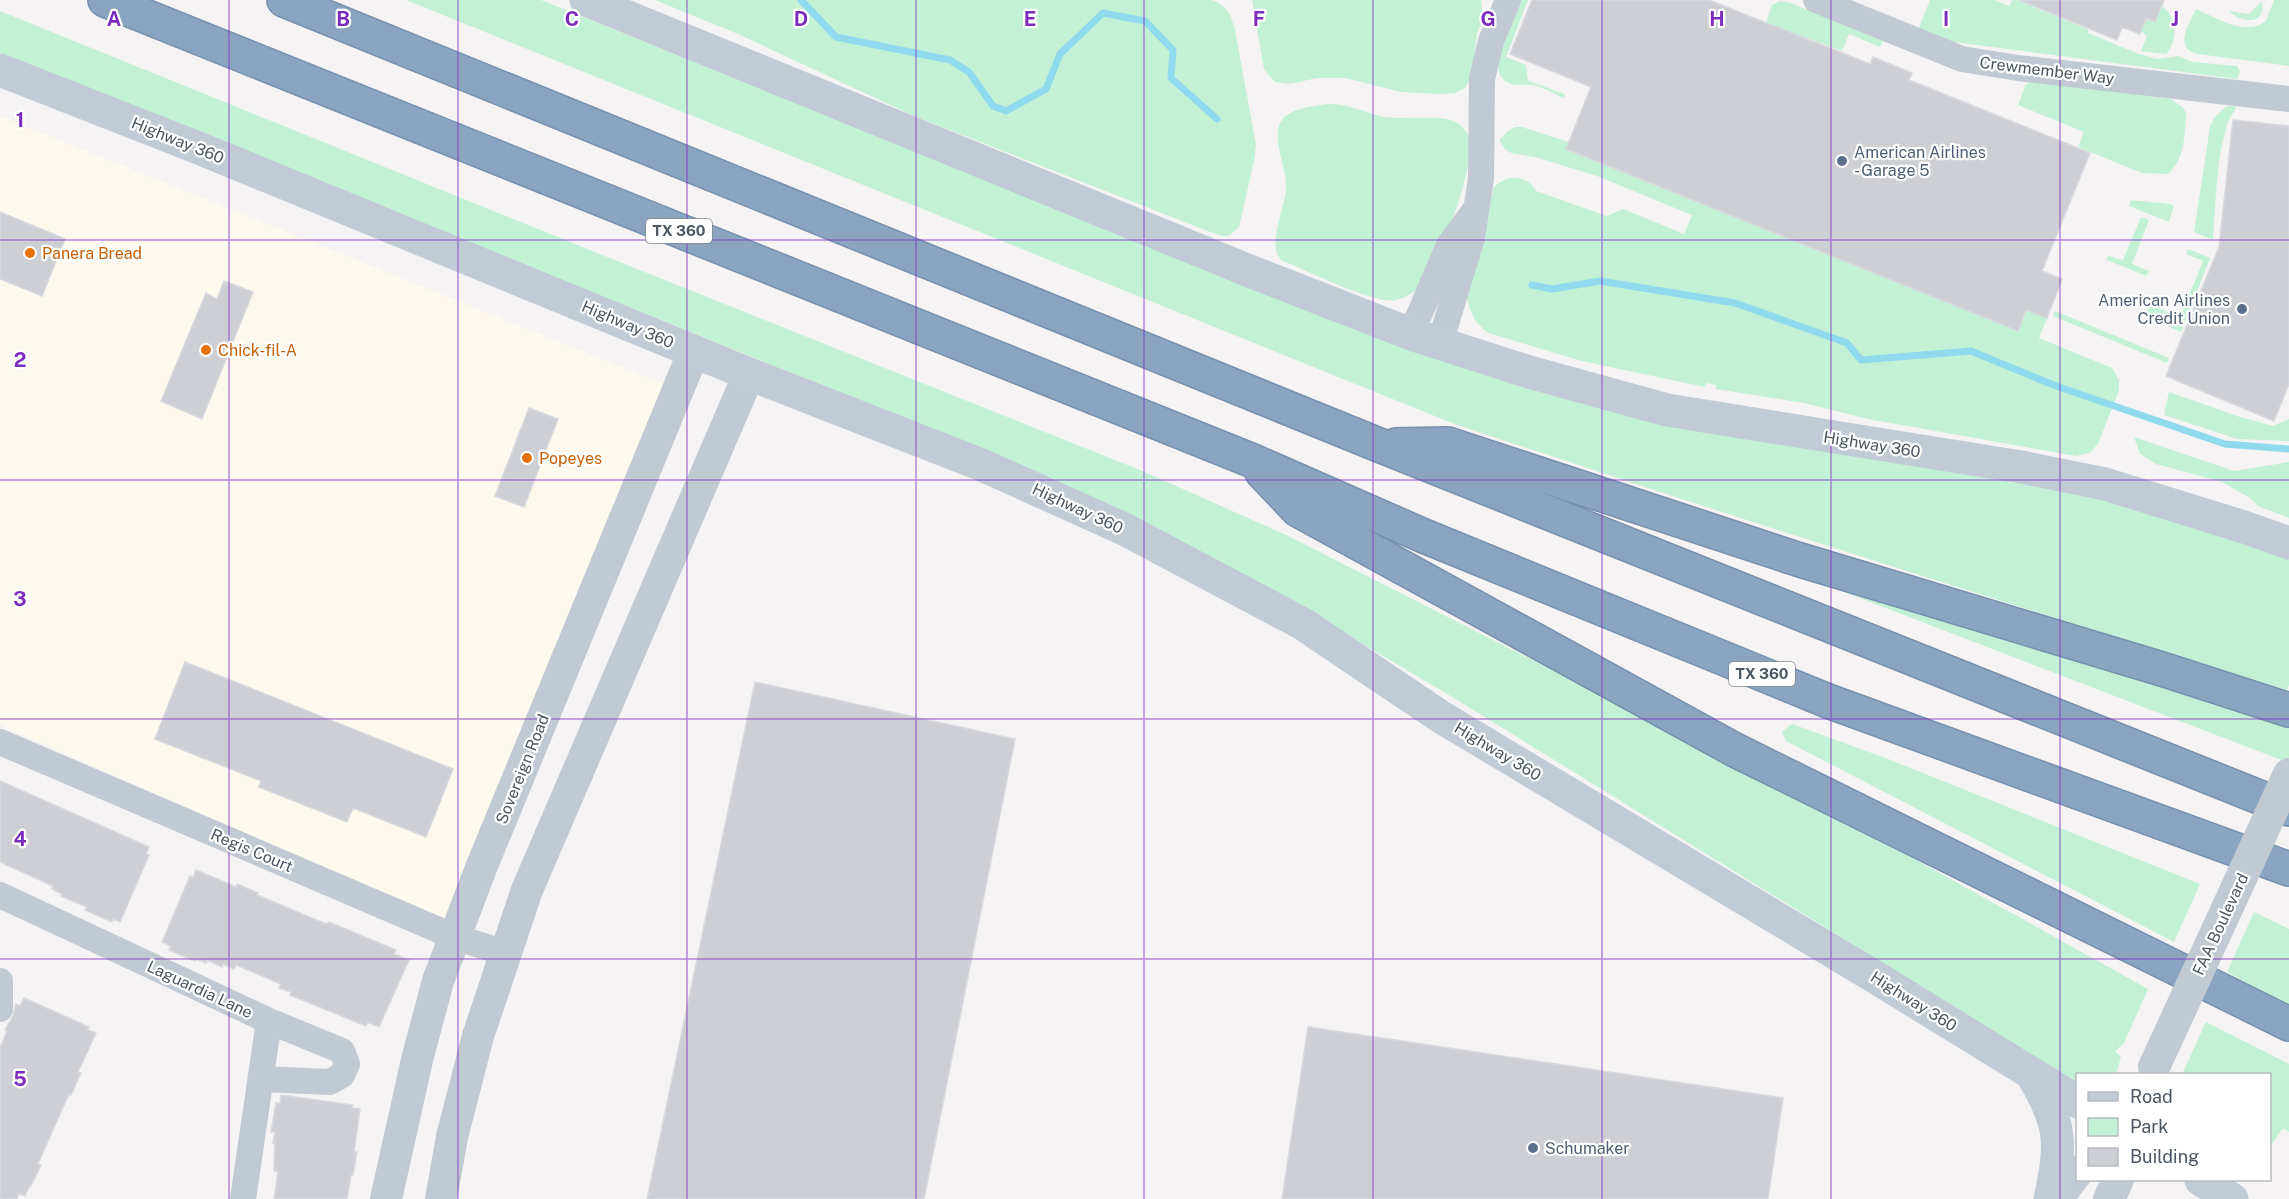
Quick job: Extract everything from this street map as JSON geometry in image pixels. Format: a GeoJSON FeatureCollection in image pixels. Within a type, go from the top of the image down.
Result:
{"type":"FeatureCollection","features":[{"type":"Feature","properties":{"kind":"highway","name":"TX 360"},"geometry":{"type":"LineString","coordinates":[[105,0],[1253,461],[1413,531],[1828,701],[2286,870]]}},
{"type":"Feature","properties":{"kind":"highway"},"geometry":{"type":"LineString","coordinates":[[284,0],[324,9],[1379,445],[2289,809]]}},
{"type":"Feature","properties":{"kind":"highway"},"geometry":{"type":"LineString","coordinates":[[1379,445],[1448,444],[1797,559],[2289,710]]}},
{"type":"Feature","properties":{"kind":"highway"},"geometry":{"type":"LineString","coordinates":[[1253,461],[1298,510],[1735,750],[2289,1024]]}},
{"type":"Feature","properties":{"kind":"main road","name":"Highway 360"},"geometry":{"type":"LineString","coordinates":[[586,0],[1252,272],[1426,338],[1580,387],[1667,410],[2021,467],[2105,484],[2289,543]]}},
{"type":"Feature","properties":{"kind":"main road","name":"Highway 360"},"geometry":{"type":"LineString","coordinates":[[0,70],[223,157],[749,374],[830,404],[1012,478],[1124,529],[1304,624],[1441,717],[1875,977],[2076,1101]]}},
{"type":"Feature","properties":{"kind":"main road"},"geometry":{"type":"LineString","coordinates":[[2031,1074],[2054,1118],[2057,1136],[2058,1160],[2050,1199]]}},
{"type":"Feature","properties":{"kind":"main road"},"geometry":{"type":"LineString","coordinates":[[2204,1181],[2232,1199]]}},
{"type":"Feature","properties":{"kind":"street"},"geometry":{"type":"LineString","coordinates":[[1426,338],[1472,238],[1481,178],[1482,79],[1491,41],[1508,0]]}},
{"type":"Feature","properties":{"kind":"street","name":"Crewmember Way"},"geometry":{"type":"LineString","coordinates":[[1816,0],[1962,59],[2018,68],[2289,99]]}},
{"type":"Feature","properties":{"kind":"street","name":"Sovereign Road"},"geometry":{"type":"LineString","coordinates":[[386,1199],[417,1060],[438,981],[481,868],[694,351]]}},
{"type":"Feature","properties":{"kind":"street"},"geometry":{"type":"LineString","coordinates":[[441,1199],[452,1137],[478,1036],[527,890],[749,374]]}},
{"type":"Feature","properties":{"kind":"street","name":"Regis Court"},"geometry":{"type":"LineString","coordinates":[[0,742],[455,937],[505,953]]}},
{"type":"Feature","properties":{"kind":"street","name":"FAA Boulevard"},"geometry":{"type":"LineString","coordinates":[[2152,1071],[2289,774]]}},
{"type":"Feature","properties":{"kind":"street","name":"Laguardia Lane"},"geometry":{"type":"LineString","coordinates":[[0,895],[269,1021],[243,1199]]}},
{"type":"Feature","properties":{"kind":"street"},"geometry":{"type":"LineString","coordinates":[[0,981],[0,1009]]}},
{"type":"Feature","properties":{"kind":"street"},"geometry":{"type":"LineString","coordinates":[[261,1078],[330,1082],[342,1076],[347,1064],[342,1051],[269,1021]]}},
{"type":"Feature","properties":{"kind":"street"},"geometry":{"type":"LineString","coordinates":[[2057,1199],[2076,1174]]}},
{"type":"Feature","properties":{"kind":"street"},"geometry":{"type":"LineString","coordinates":[[2109,1199],[2117,1181]]}},
{"type":"Feature","properties":{"kind":"shaded area"},"geometry":{"type":"Polygon","coordinates":[[[0,116],[664,384],[447,922],[0,725],[0,116]]]}},
{"type":"Feature","properties":{"kind":"green space"},"geometry":{"type":"Polygon","coordinates":[[[406,0],[541,0],[1356,329],[1524,388],[1623,414],[2086,495],[2289,557],[2289,685],[2286,690],[2077,625],[1452,423],[406,0]]]}},
{"type":"Feature","properties":{"kind":"green space"},"geometry":{"type":"Polygon","coordinates":[[[655,0],[1211,0],[1228,11],[1235,30],[1256,145],[1239,227],[1229,236],[1221,236],[1200,228],[914,116],[738,34],[655,0]]]}},
{"type":"Feature","properties":{"kind":"green space"},"geometry":{"type":"Polygon","coordinates":[[[1252,0],[1481,0],[1483,17],[1477,34],[1472,76],[1465,88],[1455,93],[1438,94],[1401,92],[1346,78],[1317,78],[1290,84],[1275,82],[1264,69],[1252,0]]]}},
{"type":"Feature","properties":{"kind":"green space"},"geometry":{"type":"Polygon","coordinates":[[[1518,0],[1528,0],[1506,57],[1526,65],[1528,81],[1565,94],[1564,98],[1530,84],[1508,83],[1500,74],[1499,54],[1518,0]]]}},
{"type":"Feature","properties":{"kind":"green space"},"geometry":{"type":"Polygon","coordinates":[[[1930,0],[1994,0],[2010,6],[2012,0],[2017,0],[2088,29],[2088,33],[2139,54],[2157,59],[2178,56],[2193,62],[2237,66],[2240,71],[2237,79],[1954,42],[1918,30],[1930,0]]]}},
{"type":"Feature","properties":{"kind":"green space"},"geometry":{"type":"Polygon","coordinates":[[[2274,0],[2289,0],[2289,66],[2198,54],[2186,47],[2185,35],[2196,9],[2222,21],[2240,27],[2249,27],[2266,21],[2274,0]]]}},
{"type":"Feature","properties":{"kind":"green space"},"geometry":{"type":"Polygon","coordinates":[[[1780,1],[1791,3],[1883,41],[1880,47],[1849,34],[1842,51],[1766,23],[1772,5],[1780,1]]]}},
{"type":"Feature","properties":{"kind":"green space"},"geometry":{"type":"Polygon","coordinates":[[[2262,1],[2261,15],[2252,20],[2240,18],[2229,11],[2249,14],[2262,1]]]}},
{"type":"Feature","properties":{"kind":"green space"},"geometry":{"type":"Polygon","coordinates":[[[2161,5],[2173,22],[2173,42],[2166,54],[2141,51],[2147,36],[2141,31],[2146,18],[2154,22],[2161,5]]]}},
{"type":"Feature","properties":{"kind":"green space"},"geometry":{"type":"Polygon","coordinates":[[[0,11],[1145,472],[1288,536],[1814,803],[2148,989],[2124,1043],[2115,1051],[2121,1057],[2116,1073],[2076,1073],[2076,1082],[1454,698],[1312,614],[851,397],[0,53],[0,11]]]}},
{"type":"Feature","properties":{"kind":"green space"},"geometry":{"type":"Polygon","coordinates":[[[2031,81],[2171,99],[2186,113],[2183,145],[2174,168],[2168,174],[2142,173],[2078,147],[2084,132],[2018,105],[2025,86],[2031,81]]]}},
{"type":"Feature","properties":{"kind":"green space"},"geometry":{"type":"Polygon","coordinates":[[[1327,104],[1349,107],[1385,117],[1445,119],[1457,123],[1467,133],[1470,146],[1468,164],[1463,187],[1446,235],[1419,287],[1402,298],[1387,300],[1359,293],[1283,261],[1277,253],[1276,236],[1286,191],[1278,140],[1279,126],[1287,115],[1293,112],[1327,104]]]}},
{"type":"Feature","properties":{"kind":"green space"},"geometry":{"type":"Polygon","coordinates":[[[2227,106],[2236,106],[2228,122],[2221,151],[2213,240],[2194,232],[2210,127],[2214,118],[2227,106]]]}},
{"type":"Feature","properties":{"kind":"green space"},"geometry":{"type":"Polygon","coordinates":[[[1515,127],[1522,127],[1569,142],[1566,149],[2018,331],[2026,310],[2047,318],[2039,338],[2112,368],[2119,380],[2119,390],[2098,444],[2089,453],[2076,456],[1868,419],[1804,403],[1716,389],[1716,385],[1706,383],[1705,387],[1582,361],[1488,333],[1474,318],[1467,299],[1494,187],[1499,183],[1511,178],[1522,179],[1532,185],[1536,191],[1607,216],[1623,209],[1684,234],[1692,215],[1597,176],[1535,157],[1511,153],[1499,140],[1515,127]]]}},
{"type":"Feature","properties":{"kind":"green space"},"geometry":{"type":"Polygon","coordinates":[[[2131,200],[2174,206],[2169,222],[2129,206],[2131,200]]]}},
{"type":"Feature","properties":{"kind":"green space"},"geometry":{"type":"Polygon","coordinates":[[[2141,217],[2149,220],[2132,264],[2149,271],[2146,276],[2107,260],[2109,256],[2123,260],[2141,217]]]}},
{"type":"Feature","properties":{"kind":"green space"},"geometry":{"type":"Polygon","coordinates":[[[2188,249],[2210,258],[2181,332],[2139,314],[2153,306],[2180,317],[2203,261],[2186,254],[2188,249]]]}},
{"type":"Feature","properties":{"kind":"green space"},"geometry":{"type":"Polygon","coordinates":[[[2055,311],[2169,358],[2167,363],[2053,316],[2055,311]]]}},
{"type":"Feature","properties":{"kind":"green space"},"geometry":{"type":"Polygon","coordinates":[[[2169,392],[2273,426],[2289,419],[2289,441],[2237,439],[2164,415],[2169,392]]]}},
{"type":"Feature","properties":{"kind":"green space"},"geometry":{"type":"Polygon","coordinates":[[[2134,437],[2234,471],[2289,462],[2289,518],[2258,506],[2250,498],[2222,482],[2156,464],[2140,454],[2134,437]]]}},
{"type":"Feature","properties":{"kind":"green space"},"geometry":{"type":"Polygon","coordinates":[[[1826,585],[2289,721],[2289,763],[1826,585]]]}},
{"type":"Feature","properties":{"kind":"green space"},"geometry":{"type":"Polygon","coordinates":[[[1792,724],[1888,759],[2200,884],[2174,942],[1786,741],[1782,732],[1792,724]]]}},
{"type":"Feature","properties":{"kind":"green space"},"geometry":{"type":"Polygon","coordinates":[[[2254,912],[2289,929],[2289,1006],[2227,972],[2254,912]]]}},
{"type":"Feature","properties":{"kind":"green space"},"geometry":{"type":"Polygon","coordinates":[[[2206,1022],[2289,1064],[2289,1132],[2283,1128],[2271,1146],[2271,1073],[2182,1073],[2206,1022]]]}},
{"type":"Feature","properties":{"kind":"building","name":"American Airlines - Garage 5"},"geometry":{"type":"Polygon","coordinates":[[[1532,0],[1709,0],[1870,64],[1873,57],[1912,73],[1909,80],[2090,153],[2042,271],[2062,279],[2047,318],[2026,310],[2018,331],[1566,149],[1591,87],[1510,54],[1532,0]]]}},
{"type":"Feature","properties":{"kind":"building"},"geometry":{"type":"Polygon","coordinates":[[[2019,0],[2164,0],[2155,22],[2146,18],[2140,34],[2122,27],[2117,40],[2019,0]]]}},
{"type":"Feature","properties":{"kind":"building","name":"American Airlines Credit Union"},"geometry":{"type":"Polygon","coordinates":[[[2233,120],[2289,126],[2289,384],[2274,421],[2166,376],[2219,247],[2233,120]]]}},
{"type":"Feature","properties":{"kind":"building","name":"Panera Bread"},"geometry":{"type":"Polygon","coordinates":[[[0,212],[65,239],[42,296],[0,279],[0,212]]]}},
{"type":"Feature","properties":{"kind":"building","name":"Chick-fil-A"},"geometry":{"type":"Polygon","coordinates":[[[224,281],[253,292],[202,419],[161,401],[206,293],[217,299],[224,281]]]}},
{"type":"Feature","properties":{"kind":"building","name":"Popeyes"},"geometry":{"type":"Polygon","coordinates":[[[529,408],[558,419],[524,507],[495,496],[529,408]]]}},
{"type":"Feature","properties":{"kind":"building"},"geometry":{"type":"Polygon","coordinates":[[[185,662],[453,769],[426,837],[353,808],[347,822],[259,787],[261,781],[155,739],[185,662]]]}},
{"type":"Feature","properties":{"kind":"building"},"geometry":{"type":"Polygon","coordinates":[[[755,682],[1015,739],[924,1199],[647,1199],[755,682]]]}},
{"type":"Feature","properties":{"kind":"building"},"geometry":{"type":"Polygon","coordinates":[[[0,781],[149,847],[146,854],[149,855],[120,922],[113,919],[112,922],[85,910],[87,907],[61,896],[62,894],[52,889],[53,886],[0,862],[0,781]]]}},
{"type":"Feature","properties":{"kind":"building"},"geometry":{"type":"Polygon","coordinates":[[[196,870],[236,887],[237,884],[258,893],[257,895],[326,924],[329,922],[396,950],[394,954],[409,960],[379,1027],[368,1022],[366,1026],[290,995],[291,992],[279,988],[281,984],[236,965],[234,969],[223,964],[222,967],[207,960],[206,963],[196,959],[195,961],[169,950],[171,946],[162,942],[190,876],[193,878],[196,870]]]}},
{"type":"Feature","properties":{"kind":"building"},"geometry":{"type":"Polygon","coordinates":[[[24,998],[89,1027],[88,1030],[96,1033],[78,1072],[81,1073],[71,1095],[69,1094],[38,1164],[41,1165],[31,1186],[25,1196],[19,1193],[17,1199],[0,1199],[0,1048],[16,1004],[20,1006],[24,998]]]}},
{"type":"Feature","properties":{"kind":"building","name":"Schumaker"},"geometry":{"type":"Polygon","coordinates":[[[1308,1027],[1783,1098],[1768,1199],[1282,1199],[1308,1027]]]}},
{"type":"Feature","properties":{"kind":"building"},"geometry":{"type":"Polygon","coordinates":[[[281,1095],[353,1105],[352,1108],[360,1109],[354,1152],[357,1152],[347,1199],[274,1199],[278,1172],[274,1171],[275,1132],[271,1132],[276,1103],[280,1104],[281,1095]]]}},
{"type":"Feature","properties":{"kind":"waterway"},"geometry":{"type":"LineString","coordinates":[[801,0],[836,37],[950,60],[969,72],[993,106],[1006,111],[1046,89],[1060,54],[1103,13],[1145,21],[1173,50],[1171,78],[1217,119]]}},
{"type":"Feature","properties":{"kind":"waterway"},"geometry":{"type":"LineString","coordinates":[[1532,285],[1552,289],[1600,281],[1735,303],[1847,343],[1861,360],[1971,351],[2056,386],[2225,444],[2289,449]]}},
{"type":"Feature","properties":{"kind":"place","name":"American Airlines - Garage 5"},"geometry":{"type":"Point","coordinates":[1842,161]}},
{"type":"Feature","properties":{"kind":"place","name":"Panera Bread"},"geometry":{"type":"Point","coordinates":[30,253]}},
{"type":"Feature","properties":{"kind":"place","name":"American Airlines Credit Union"},"geometry":{"type":"Point","coordinates":[2242,309]}},
{"type":"Feature","properties":{"kind":"place","name":"Chick-fil-A"},"geometry":{"type":"Point","coordinates":[206,350]}},
{"type":"Feature","properties":{"kind":"place","name":"Popeyes"},"geometry":{"type":"Point","coordinates":[527,458]}},
{"type":"Feature","properties":{"kind":"place","name":"Schumaker"},"geometry":{"type":"Point","coordinates":[1533,1148]}}]}
